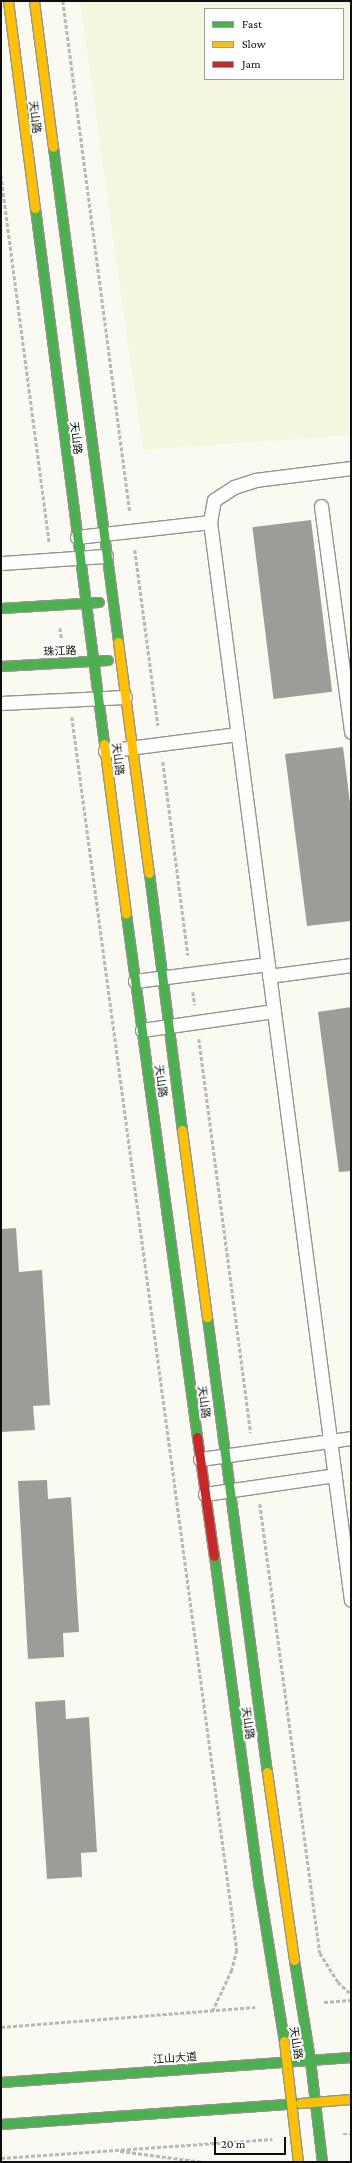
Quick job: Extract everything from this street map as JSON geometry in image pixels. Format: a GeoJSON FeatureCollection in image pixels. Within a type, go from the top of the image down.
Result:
{"type":"FeatureCollection","features":[{"type":"Feature","properties":{"kind":"street","name":"天山路"},"geometry":{"type":"LineString","coordinates":[[8,1],[104,751],[200,1459],[277,2005],[287,2062],[298,2162]]}},
{"type":"Feature","properties":{"kind":"street","name":"天山路"},"geometry":{"type":"LineString","coordinates":[[34,1],[281,1882],[310,2060],[322,2162]]}},
{"type":"Feature","properties":{"kind":"street"},"geometry":{"type":"LineString","coordinates":[[1,608],[112,601]]}},
{"type":"Feature","properties":{"kind":"street","name":"珠江路"},"geometry":{"type":"LineString","coordinates":[[1,666],[120,659]]}},
{"type":"Feature","properties":{"kind":"street","name":"江山大道"},"geometry":{"type":"LineString","coordinates":[[1,2082],[351,2057]]}},
{"type":"Feature","properties":{"kind":"street"},"geometry":{"type":"LineString","coordinates":[[1,2124],[351,2100]]}},
{"type":"Feature","properties":{"kind":"lane"},"geometry":{"type":"LineString","coordinates":[[1,51],[15,50]]}},
{"type":"Feature","properties":{"kind":"lane"},"geometry":{"type":"LineString","coordinates":[[351,468],[255,480],[234,487],[214,500],[210,522],[351,1600]]}},
{"type":"Feature","properties":{"kind":"lane"},"geometry":{"type":"LineString","coordinates":[[321,506],[349,698],[351,732]]}},
{"type":"Feature","properties":{"kind":"lane"},"geometry":{"type":"LineString","coordinates":[[77,538],[210,522]]}},
{"type":"Feature","properties":{"kind":"lane"},"geometry":{"type":"LineString","coordinates":[[1,563],[80,559],[106,556]]}},
{"type":"Feature","properties":{"kind":"lane"},"geometry":{"type":"LineString","coordinates":[[1,703],[125,697]]}},
{"type":"Feature","properties":{"kind":"lane"},"geometry":{"type":"LineString","coordinates":[[104,751],[238,734]]}},
{"type":"Feature","properties":{"kind":"lane"},"geometry":{"type":"LineString","coordinates":[[135,981],[162,977],[351,965]]}},
{"type":"Feature","properties":{"kind":"lane"},"geometry":{"type":"LineString","coordinates":[[142,1030],[274,1011]]}},
{"type":"Feature","properties":{"kind":"lane"},"geometry":{"type":"LineString","coordinates":[[200,1459],[351,1438]]}},
{"type":"Feature","properties":{"kind":"lane"},"geometry":{"type":"LineString","coordinates":[[205,1494],[335,1475]]}},
{"type":"Feature","properties":{"kind":"path"},"geometry":{"type":"LineString","coordinates":[[1,175],[51,560]]}},
{"type":"Feature","properties":{"kind":"path"},"geometry":{"type":"LineString","coordinates":[[57,604],[65,662]]}},
{"type":"Feature","properties":{"kind":"path"},"geometry":{"type":"LineString","coordinates":[[70,699],[237,1950],[232,1970],[212,2010]]}},
{"type":"Feature","properties":{"kind":"path"},"geometry":{"type":"LineString","coordinates":[[300,2004],[351,2000]]}},
{"type":"Feature","properties":{"kind":"path"},"geometry":{"type":"LineString","coordinates":[[1,2027],[277,2005]]}},
{"type":"Feature","properties":{"kind":"path"},"geometry":{"type":"LineString","coordinates":[[319,2136],[351,2134]]}},
{"type":"Feature","properties":{"kind":"path"},"geometry":{"type":"LineString","coordinates":[[1,2158],[295,2137]]}},
{"type":"Feature","properties":{"kind":"path"},"geometry":{"type":"LineString","coordinates":[[114,2150],[203,2162]]}},
{"type":"Feature","properties":{"kind":"green space"},"geometry":{"type":"Polygon","coordinates":[[[80,1],[351,1],[351,435],[143,450],[80,1]]]}},
{"type":"Feature","properties":{"kind":"building"},"geometry":{"type":"Polygon","coordinates":[[[311,520],[332,692],[274,699],[252,527],[311,520]]]}},
{"type":"Feature","properties":{"kind":"building"},"geometry":{"type":"Polygon","coordinates":[[[343,747],[351,811],[351,921],[307,926],[285,754],[343,747]]]}},
{"type":"Feature","properties":{"kind":"building"},"geometry":{"type":"Polygon","coordinates":[[[351,1007],[351,1171],[339,1172],[318,1012],[351,1007]]]}},
{"type":"Feature","properties":{"kind":"building"},"geometry":{"type":"Polygon","coordinates":[[[16,1228],[19,1272],[42,1270],[50,1405],[33,1406],[35,1430],[1,1432],[1,1229],[16,1228]]]}},
{"type":"Feature","properties":{"kind":"building"},"geometry":{"type":"Polygon","coordinates":[[[47,1480],[48,1499],[71,1497],[79,1632],[63,1633],[64,1657],[28,1659],[18,1481],[47,1480]]]}},
{"type":"Feature","properties":{"kind":"building"},"geometry":{"type":"Polygon","coordinates":[[[65,1700],[66,1719],[89,1717],[97,1852],[81,1853],[82,1877],[47,1879],[35,1702],[65,1700]]]}},
{"type":"Feature","properties":{"kind":"traffic: fast"},"geometry":{"type":"LineString","coordinates":[[53,147],[118,642]]}},
{"type":"Feature","properties":{"kind":"traffic: fast"},"geometry":{"type":"LineString","coordinates":[[35,208],[104,744]]}},
{"type":"Feature","properties":{"kind":"traffic: fast"},"geometry":{"type":"LineString","coordinates":[[1,608],[99,602]]}},
{"type":"Feature","properties":{"kind":"traffic: fast"},"geometry":{"type":"LineString","coordinates":[[1,666],[108,660]]}},
{"type":"Feature","properties":{"kind":"traffic: fast"},"geometry":{"type":"LineString","coordinates":[[149,873],[182,1130]]}},
{"type":"Feature","properties":{"kind":"traffic: fast"},"geometry":{"type":"LineString","coordinates":[[126,914],[197,1437]]}},
{"type":"Feature","properties":{"kind":"traffic: fast"},"geometry":{"type":"LineString","coordinates":[[207,1317],[267,1772]]}},
{"type":"Feature","properties":{"kind":"traffic: fast"},"geometry":{"type":"LineString","coordinates":[[214,1556],[259,1887],[284,2041]]}},
{"type":"Feature","properties":{"kind":"traffic: fast"},"geometry":{"type":"LineString","coordinates":[[294,1960],[310,2060],[322,2162]]}},
{"type":"Feature","properties":{"kind":"traffic: fast"},"geometry":{"type":"LineString","coordinates":[[1,2082],[351,2057]]}},
{"type":"Feature","properties":{"kind":"traffic: fast"},"geometry":{"type":"LineString","coordinates":[[1,2124],[300,2103]]}},
{"type":"Feature","properties":{"kind":"traffic: slow"},"geometry":{"type":"LineString","coordinates":[[8,1],[35,208]]}},
{"type":"Feature","properties":{"kind":"traffic: slow"},"geometry":{"type":"LineString","coordinates":[[34,1],[53,147]]}},
{"type":"Feature","properties":{"kind":"traffic: slow"},"geometry":{"type":"LineString","coordinates":[[118,642],[149,873]]}},
{"type":"Feature","properties":{"kind":"traffic: slow"},"geometry":{"type":"LineString","coordinates":[[104,744],[126,914]]}},
{"type":"Feature","properties":{"kind":"traffic: slow"},"geometry":{"type":"LineString","coordinates":[[182,1130],[207,1317]]}},
{"type":"Feature","properties":{"kind":"traffic: slow"},"geometry":{"type":"LineString","coordinates":[[267,1772],[294,1960]]}},
{"type":"Feature","properties":{"kind":"traffic: slow"},"geometry":{"type":"LineString","coordinates":[[284,2041],[298,2162]]}},
{"type":"Feature","properties":{"kind":"traffic: slow"},"geometry":{"type":"LineString","coordinates":[[300,2103],[351,2099]]}},
{"type":"Feature","properties":{"kind":"traffic: jam"},"geometry":{"type":"LineString","coordinates":[[197,1437],[214,1556]]}}]}
